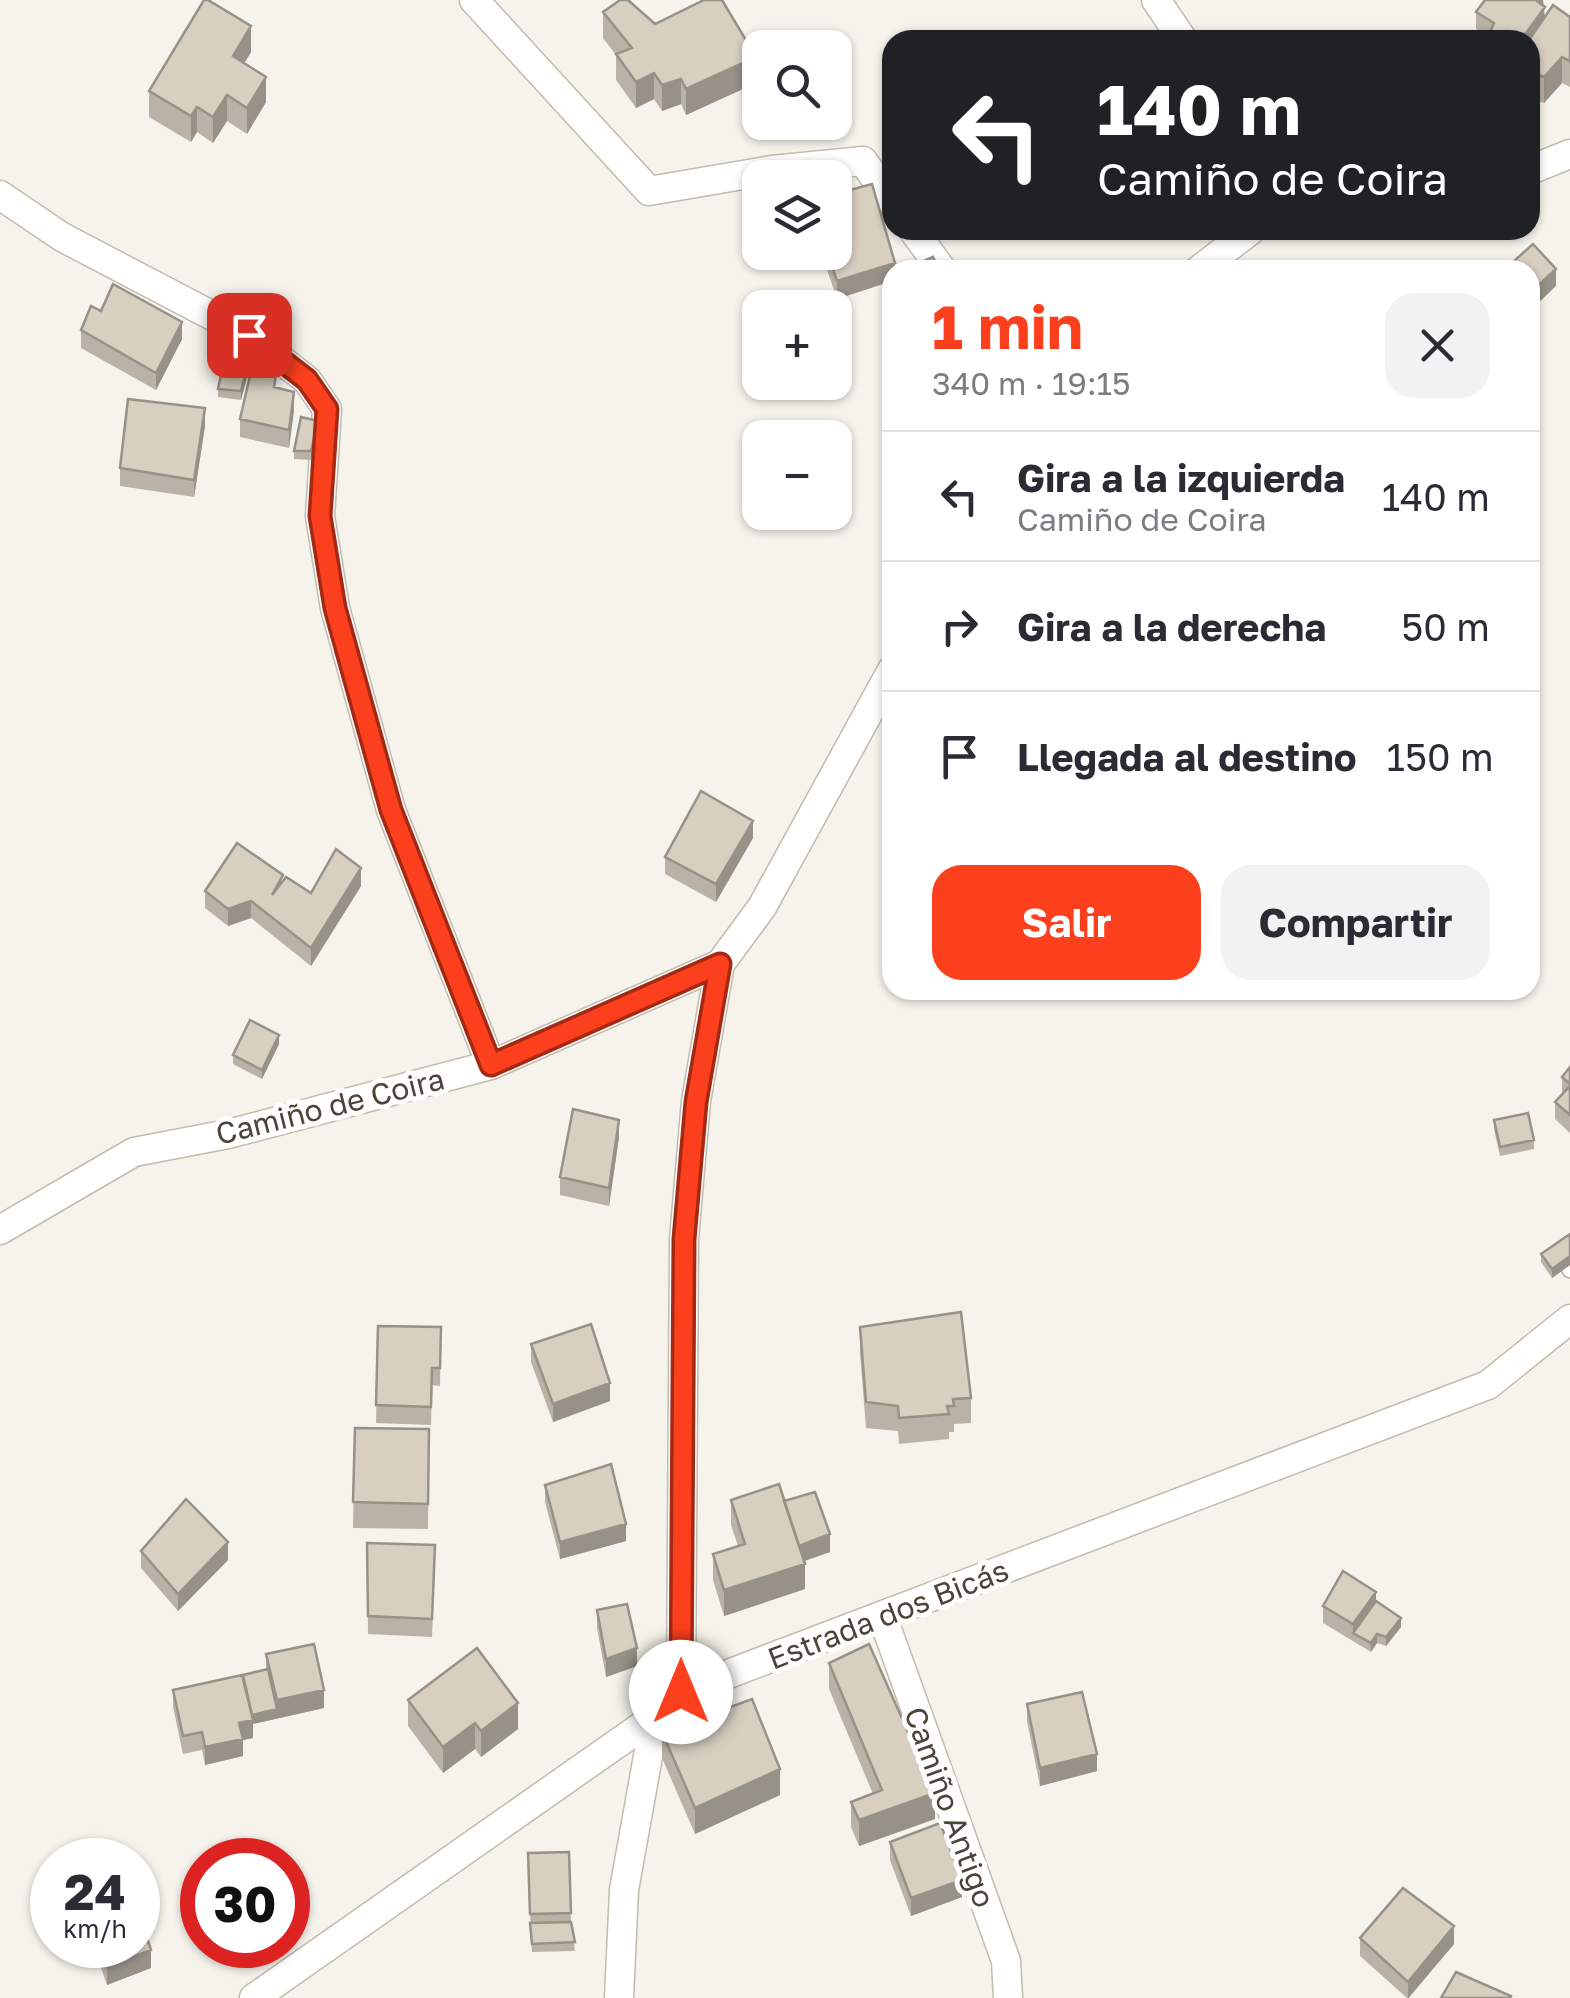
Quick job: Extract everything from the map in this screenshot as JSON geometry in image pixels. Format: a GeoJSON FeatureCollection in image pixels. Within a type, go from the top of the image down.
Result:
{"type":"FeatureCollection","features":[{"type":"Feature","properties":{"kind":"street"},"geometry":{"type":"LineString","coordinates":[[474,0],[649,191],[772,170],[863,162],[882,188]]}},
{"type":"Feature","properties":{"kind":"street"},"geometry":{"type":"LineString","coordinates":[[1156,0],[1176,30]]}},
{"type":"Feature","properties":{"kind":"street"},"geometry":{"type":"LineString","coordinates":[[1540,166],[1570,154]]}},
{"type":"Feature","properties":{"kind":"street"},"geometry":{"type":"LineString","coordinates":[[0,194],[62,237],[249,335],[307,380],[327,409],[320,516],[335,608],[391,810],[491,1065]]}},
{"type":"Feature","properties":{"kind":"street"},"geometry":{"type":"LineString","coordinates":[[1211,260],[1238,240]]}},
{"type":"Feature","properties":{"kind":"street"},"geometry":{"type":"LineString","coordinates":[[681,1692],[684,1239],[696,1102],[720,964],[762,907],[882,688]]}},
{"type":"Feature","properties":{"kind":"street","name":"Camiño de Coira"},"geometry":{"type":"LineString","coordinates":[[0,1230],[134,1152],[228,1134],[491,1065],[720,964]]}},
{"type":"Feature","properties":{"kind":"street","name":"Estrada dos Bicás"},"geometry":{"type":"LineString","coordinates":[[254,1998],[655,1717],[681,1692],[1488,1385],[1570,1319]]}},
{"type":"Feature","properties":{"kind":"street","name":"Camiño Antigo"},"geometry":{"type":"LineString","coordinates":[[882,1618],[1006,1961],[1008,1998]]}},
{"type":"Feature","properties":{"kind":"street"},"geometry":{"type":"LineString","coordinates":[[619,1998],[624,1890],[655,1717]]}},
{"type":"Feature","properties":{"kind":"building"},"geometry":{"type":"Polygon","coordinates":[[[204,0],[251,26],[233,56],[266,77],[247,108],[227,95],[213,117],[197,107],[191,116],[149,91],[204,0]]]}},
{"type":"Feature","properties":{"kind":"building"},"geometry":{"type":"Polygon","coordinates":[[[620,0],[628,0],[655,24],[704,0],[722,0],[742,34],[742,63],[686,89],[681,79],[662,85],[654,73],[636,82],[616,54],[632,48],[603,12],[620,0]]]}},
{"type":"Feature","properties":{"kind":"building"},"geometry":{"type":"Polygon","coordinates":[[[1485,0],[1538,0],[1545,7],[1528,30],[1491,30],[1494,23],[1476,12],[1485,0]]]}},
{"type":"Feature","properties":{"kind":"building"},"geometry":{"type":"Polygon","coordinates":[[[1553,5],[1570,17],[1570,61],[1562,57],[1544,77],[1540,76],[1540,30],[1536,30],[1553,5]]]}},
{"type":"Feature","properties":{"kind":"building"},"geometry":{"type":"Polygon","coordinates":[[[872,184],[882,218],[882,240],[888,240],[894,260],[882,260],[882,267],[837,281],[833,270],[852,270],[852,189],[872,184]]]}},
{"type":"Feature","properties":{"kind":"building"},"geometry":{"type":"Polygon","coordinates":[[[1533,244],[1556,269],[1540,284],[1540,260],[1515,260],[1533,244]]]}},
{"type":"Feature","properties":{"kind":"building"},"geometry":{"type":"Polygon","coordinates":[[[113,284],[182,322],[156,373],[81,330],[91,306],[101,311],[113,284]]]}},
{"type":"Feature","properties":{"kind":"building"},"geometry":{"type":"Polygon","coordinates":[[[229,339],[253,345],[241,391],[218,389],[229,339]]]}},
{"type":"Feature","properties":{"kind":"building"},"geometry":{"type":"Polygon","coordinates":[[[253,363],[277,368],[274,387],[294,392],[289,430],[240,419],[253,363]]]}},
{"type":"Feature","properties":{"kind":"building"},"geometry":{"type":"Polygon","coordinates":[[[128,399],[205,408],[194,480],[120,468],[128,399]]]}},
{"type":"Feature","properties":{"kind":"building"},"geometry":{"type":"Polygon","coordinates":[[[301,417],[318,421],[311,451],[294,451],[301,417]]]}},
{"type":"Feature","properties":{"kind":"building"},"geometry":{"type":"Polygon","coordinates":[[[701,791],[753,821],[716,884],[665,857],[701,791]]]}},
{"type":"Feature","properties":{"kind":"building"},"geometry":{"type":"Polygon","coordinates":[[[237,843],[283,875],[272,895],[286,877],[311,893],[336,849],[361,868],[311,948],[251,901],[228,909],[205,891],[237,843]]]}},
{"type":"Feature","properties":{"kind":"building"},"geometry":{"type":"Polygon","coordinates":[[[250,1020],[279,1035],[262,1070],[233,1055],[250,1020]]]}},
{"type":"Feature","properties":{"kind":"building"},"geometry":{"type":"Polygon","coordinates":[[[1570,1067],[1570,1084],[1562,1077],[1570,1067]]]}},
{"type":"Feature","properties":{"kind":"building"},"geometry":{"type":"Polygon","coordinates":[[[1570,1086],[1570,1115],[1555,1102],[1570,1086]]]}},
{"type":"Feature","properties":{"kind":"building"},"geometry":{"type":"Polygon","coordinates":[[[573,1109],[619,1120],[609,1188],[560,1177],[573,1109]]]}},
{"type":"Feature","properties":{"kind":"building"},"geometry":{"type":"Polygon","coordinates":[[[1528,1113],[1534,1140],[1500,1147],[1494,1120],[1528,1113]]]}},
{"type":"Feature","properties":{"kind":"building"},"geometry":{"type":"Polygon","coordinates":[[[1570,1234],[1570,1256],[1552,1269],[1541,1254],[1570,1234]]]}},
{"type":"Feature","properties":{"kind":"building"},"geometry":{"type":"Polygon","coordinates":[[[961,1312],[971,1398],[953,1399],[954,1406],[947,1406],[949,1414],[899,1418],[898,1406],[866,1402],[860,1327],[961,1312]]]}},
{"type":"Feature","properties":{"kind":"building"},"geometry":{"type":"Polygon","coordinates":[[[591,1324],[610,1383],[553,1404],[531,1344],[591,1324]]]}},
{"type":"Feature","properties":{"kind":"building"},"geometry":{"type":"Polygon","coordinates":[[[378,1326],[441,1327],[440,1368],[432,1368],[431,1407],[376,1405],[378,1326]]]}},
{"type":"Feature","properties":{"kind":"building"},"geometry":{"type":"Polygon","coordinates":[[[355,1428],[429,1429],[428,1504],[353,1502],[355,1428]]]}},
{"type":"Feature","properties":{"kind":"building"},"geometry":{"type":"Polygon","coordinates":[[[611,1464],[626,1524],[560,1542],[545,1485],[611,1464]]]}},
{"type":"Feature","properties":{"kind":"building"},"geometry":{"type":"Polygon","coordinates":[[[779,1484],[805,1564],[724,1590],[713,1554],[745,1544],[731,1500],[779,1484]]]}},
{"type":"Feature","properties":{"kind":"building"},"geometry":{"type":"Polygon","coordinates":[[[815,1492],[830,1534],[799,1546],[784,1501],[815,1492]]]}},
{"type":"Feature","properties":{"kind":"building"},"geometry":{"type":"Polygon","coordinates":[[[186,1499],[228,1542],[178,1594],[141,1551],[186,1499]]]}},
{"type":"Feature","properties":{"kind":"building"},"geometry":{"type":"Polygon","coordinates":[[[367,1543],[435,1545],[432,1619],[368,1616],[367,1543]]]}},
{"type":"Feature","properties":{"kind":"building"},"geometry":{"type":"Polygon","coordinates":[[[1343,1571],[1376,1592],[1353,1624],[1323,1606],[1343,1571]]]}},
{"type":"Feature","properties":{"kind":"building"},"geometry":{"type":"Polygon","coordinates":[[[1376,1601],[1401,1618],[1386,1637],[1377,1634],[1371,1643],[1353,1633],[1376,1601]]]}},
{"type":"Feature","properties":{"kind":"building"},"geometry":{"type":"Polygon","coordinates":[[[627,1604],[637,1648],[606,1659],[597,1610],[627,1604]]]}},
{"type":"Feature","properties":{"kind":"building"},"geometry":{"type":"Polygon","coordinates":[[[314,1644],[324,1690],[277,1700],[266,1654],[314,1644]]]}},
{"type":"Feature","properties":{"kind":"building"},"geometry":{"type":"Polygon","coordinates":[[[869,1644],[935,1793],[859,1820],[851,1802],[882,1790],[829,1663],[869,1644]]]}},
{"type":"Feature","properties":{"kind":"building"},"geometry":{"type":"Polygon","coordinates":[[[477,1648],[518,1703],[481,1731],[475,1723],[443,1747],[408,1700],[477,1648]]]}},
{"type":"Feature","properties":{"kind":"building"},"geometry":{"type":"Polygon","coordinates":[[[268,1669],[277,1709],[252,1715],[243,1675],[268,1669]]]}},
{"type":"Feature","properties":{"kind":"building"},"geometry":{"type":"Polygon","coordinates":[[[242,1675],[253,1720],[239,1723],[243,1739],[205,1747],[202,1732],[183,1736],[173,1690],[242,1675]]]}},
{"type":"Feature","properties":{"kind":"building"},"geometry":{"type":"Polygon","coordinates":[[[1082,1692],[1097,1754],[1040,1768],[1027,1704],[1082,1692]]]}},
{"type":"Feature","properties":{"kind":"building"},"geometry":{"type":"Polygon","coordinates":[[[752,1699],[780,1769],[695,1808],[662,1732],[752,1699]]]}},
{"type":"Feature","properties":{"kind":"building"},"geometry":{"type":"Polygon","coordinates":[[[940,1823],[962,1880],[911,1898],[890,1842],[940,1823]]]}},
{"type":"Feature","properties":{"kind":"building"},"geometry":{"type":"Polygon","coordinates":[[[569,1852],[571,1913],[530,1914],[528,1853],[569,1852]]]}},
{"type":"Feature","properties":{"kind":"building"},"geometry":{"type":"Polygon","coordinates":[[[1403,1888],[1454,1926],[1408,1982],[1360,1938],[1403,1888]]]}},
{"type":"Feature","properties":{"kind":"building"},"geometry":{"type":"Polygon","coordinates":[[[571,1922],[575,1942],[532,1944],[530,1923],[571,1922]]]}},
{"type":"Feature","properties":{"kind":"building"},"geometry":{"type":"Polygon","coordinates":[[[1456,1972],[1511,1996],[1441,1998],[1456,1972]]]}},
{"type":"Feature","properties":{"kind":"route"},"geometry":{"type":"LineString","coordinates":[[249,335],[307,380],[327,409],[320,516],[335,608],[391,810],[491,1065],[720,964],[696,1102],[684,1239],[681,1692]]}}]}
